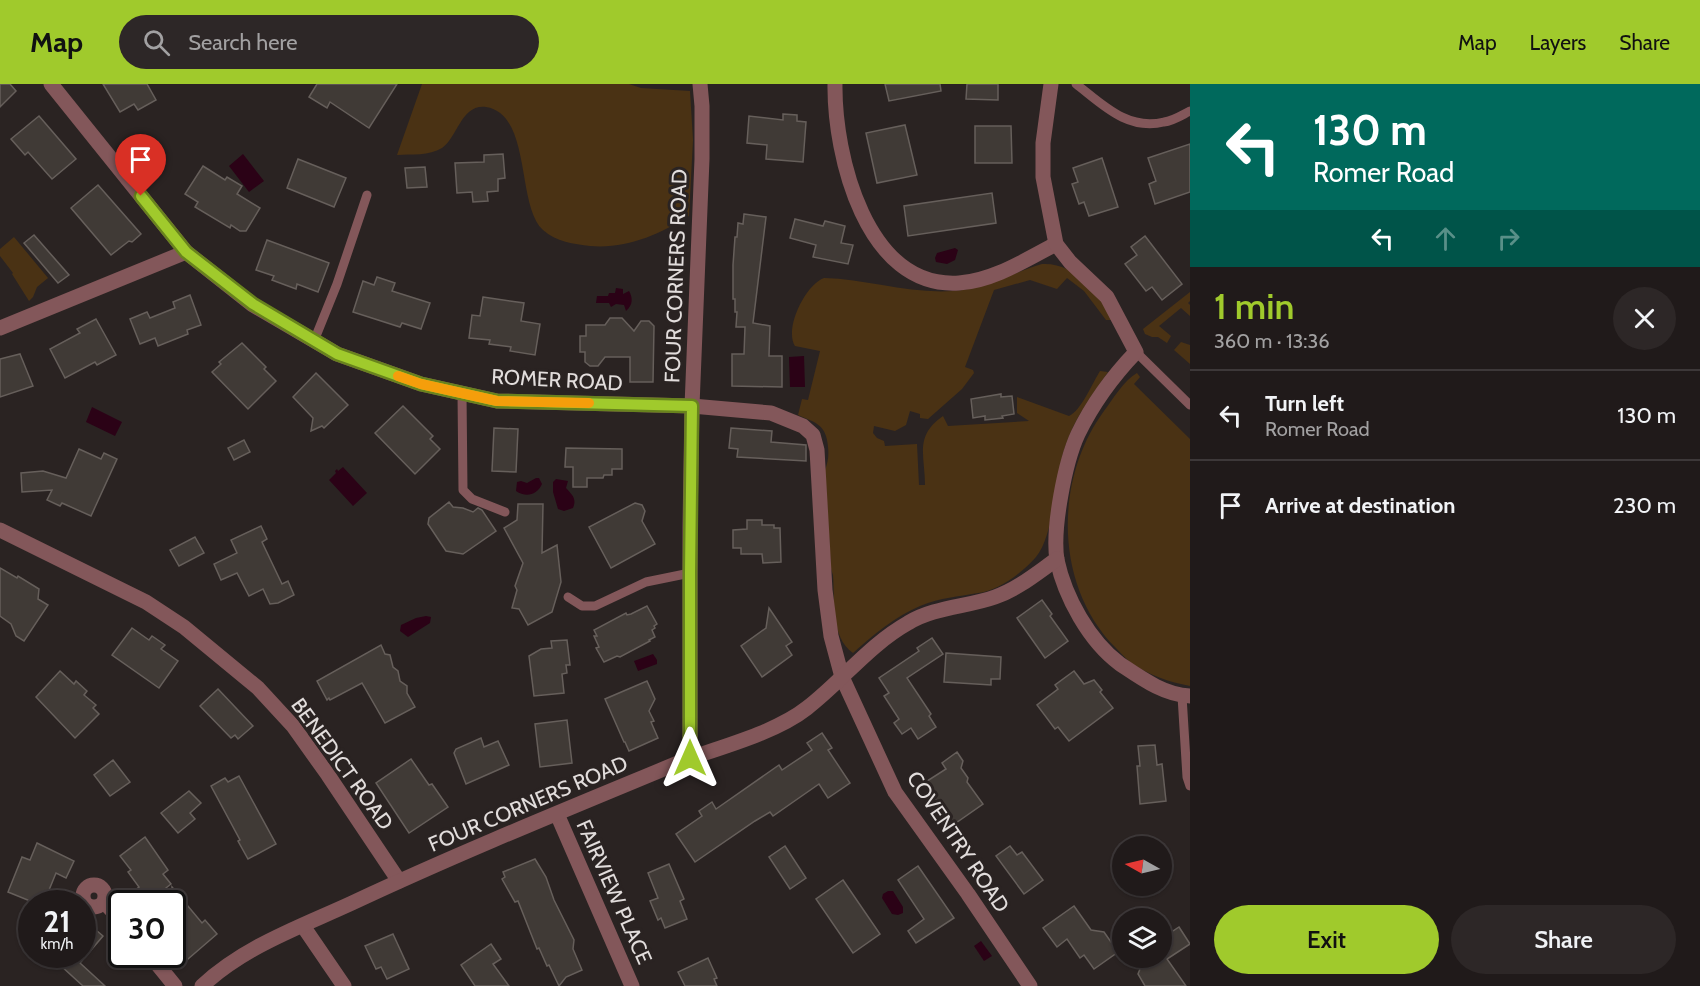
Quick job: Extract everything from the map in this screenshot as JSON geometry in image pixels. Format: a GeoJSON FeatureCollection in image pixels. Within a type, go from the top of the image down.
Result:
{"type":"FeatureCollection","features":[{"type":"Feature","properties":{"kind":"street","name":"ROMER ROAD"},"geometry":{"type":"LineString","coordinates":[[51,84],[186,252],[253,304],[337,354],[421,384],[497,401],[692,406],[771,413],[803,426],[813,435]]}},
{"type":"Feature","properties":{"kind":"street","name":"FOUR CORNERS ROAD"},"geometry":{"type":"LineString","coordinates":[[202,986],[218,971],[256,946],[399,881],[690,758],[692,406],[702,159],[700,84]]}},
{"type":"Feature","properties":{"kind":"street"},"geometry":{"type":"LineString","coordinates":[[835,84],[838,132],[856,201],[879,241],[895,260],[913,274],[936,281],[959,283],[970,281],[1004,270],[1056,244]]}},
{"type":"Feature","properties":{"kind":"street"},"geometry":{"type":"LineString","coordinates":[[1051,84],[1043,143],[1043,177],[1056,244],[1070,262],[1107,297],[1136,352],[1119,370],[1096,402],[1077,436],[1065,473],[1057,523],[1057,559],[1072,604],[1090,635],[1107,654],[1149,683],[1186,696]]}},
{"type":"Feature","properties":{"kind":"street"},"geometry":{"type":"LineString","coordinates":[[0,328],[186,252]]}},
{"type":"Feature","properties":{"kind":"street","name":"COVENTRY ROAD"},"geometry":{"type":"LineString","coordinates":[[813,435],[818,450],[825,590],[831,636],[842,677],[895,792],[1030,986]]}},
{"type":"Feature","properties":{"kind":"street","name":"BENEDICT ROAD"},"geometry":{"type":"LineString","coordinates":[[0,530],[146,602],[184,627],[258,688],[300,736],[399,881]]}},
{"type":"Feature","properties":{"kind":"street"},"geometry":{"type":"LineString","coordinates":[[690,758],[774,726],[806,710],[872,647],[909,622],[934,612],[995,597],[1018,587],[1057,559]]}},
{"type":"Feature","properties":{"kind":"street","name":"FAIRVIEW PLACE"},"geometry":{"type":"LineString","coordinates":[[557,814],[632,986]]}},
{"type":"Feature","properties":{"kind":"street"},"geometry":{"type":"LineString","coordinates":[[104,903],[108,907]]}},
{"type":"Feature","properties":{"kind":"street"},"geometry":{"type":"LineString","coordinates":[[303,926],[344,986]]}},
{"type":"Feature","properties":{"kind":"street"},"geometry":{"type":"LineString","coordinates":[[160,968],[175,986]]}},
{"type":"Feature","properties":{"kind":"lane"},"geometry":{"type":"LineString","coordinates":[[1076,84],[1124,119],[1152,123],[1165,122],[1190,111]]}},
{"type":"Feature","properties":{"kind":"lane"},"geometry":{"type":"LineString","coordinates":[[315,341],[368,195]]}},
{"type":"Feature","properties":{"kind":"lane"},"geometry":{"type":"LineString","coordinates":[[1136,352],[1190,405]]}},
{"type":"Feature","properties":{"kind":"lane"},"geometry":{"type":"LineString","coordinates":[[462,393],[463,490],[472,499],[505,512]]}},
{"type":"Feature","properties":{"kind":"lane"},"geometry":{"type":"LineString","coordinates":[[568,597],[582,606],[595,606],[646,582],[690,573]]}},
{"type":"Feature","properties":{"kind":"lane"},"geometry":{"type":"LineString","coordinates":[[1186,696],[1187,777],[1190,786]]}},
{"type":"Feature","properties":{"kind":"shaded area"},"geometry":{"type":"Polygon","coordinates":[[[422,84],[629,84],[641,88],[690,91],[693,140],[689,216],[654,235],[629,243],[590,246],[559,240],[543,230],[535,218],[529,202],[517,143],[511,126],[501,113],[486,107],[478,107],[465,116],[452,137],[437,151],[397,155],[422,84]]]}},
{"type":"Feature","properties":{"kind":"shaded area"},"geometry":{"type":"Polygon","coordinates":[[[243,154],[264,181],[249,192],[229,166],[243,154]]]}},
{"type":"Feature","properties":{"kind":"shaded area"},"geometry":{"type":"Polygon","coordinates":[[[14,237],[48,278],[37,287],[29,301],[0,256],[0,249],[14,237]]]}},
{"type":"Feature","properties":{"kind":"shaded area"},"geometry":{"type":"Polygon","coordinates":[[[955,248],[958,250],[955,260],[947,264],[936,262],[937,253],[955,248]]]}},
{"type":"Feature","properties":{"kind":"shaded area"},"geometry":{"type":"Polygon","coordinates":[[[1042,264],[1065,268],[1076,274],[1101,300],[1115,320],[1106,320],[1084,291],[1067,278],[1057,289],[1030,280],[994,290],[965,367],[973,370],[974,373],[962,389],[928,419],[920,418],[920,414],[910,411],[906,425],[895,431],[874,426],[873,433],[884,441],[885,446],[917,444],[919,485],[925,485],[923,447],[925,439],[928,431],[943,416],[948,426],[1029,421],[1017,413],[1017,397],[1069,416],[1082,402],[1100,371],[1108,372],[1084,408],[1069,437],[1061,460],[1051,520],[1042,547],[1024,569],[1002,585],[986,591],[942,599],[920,606],[885,626],[853,653],[840,638],[835,617],[825,470],[828,462],[827,439],[819,425],[798,415],[802,399],[808,400],[820,351],[795,346],[792,329],[798,308],[810,289],[824,278],[920,290],[953,291],[987,284],[1042,264]]]}},
{"type":"Feature","properties":{"kind":"shaded area"},"geometry":{"type":"Polygon","coordinates":[[[616,288],[623,289],[623,294],[629,291],[632,299],[626,311],[624,305],[616,304],[611,307],[609,303],[596,303],[597,296],[608,296],[609,293],[615,293],[616,288]]]}},
{"type":"Feature","properties":{"kind":"shaded area"},"geometry":{"type":"Polygon","coordinates":[[[1190,292],[1188,303],[1190,316],[1181,308],[1159,326],[1171,336],[1167,343],[1158,337],[1145,334],[1143,329],[1190,292]]]}},
{"type":"Feature","properties":{"kind":"shaded area"},"geometry":{"type":"Polygon","coordinates":[[[1181,342],[1190,345],[1190,364],[1174,350],[1181,342]]]}},
{"type":"Feature","properties":{"kind":"shaded area"},"geometry":{"type":"Polygon","coordinates":[[[804,356],[805,387],[790,387],[789,357],[804,356]]]}},
{"type":"Feature","properties":{"kind":"shaded area"},"geometry":{"type":"Polygon","coordinates":[[[1137,373],[1140,377],[1134,384],[1190,439],[1190,686],[1167,680],[1138,667],[1115,647],[1095,622],[1081,594],[1072,563],[1068,531],[1069,499],[1076,468],[1088,438],[1104,411],[1123,385],[1137,373]]]}},
{"type":"Feature","properties":{"kind":"shaded area"},"geometry":{"type":"Polygon","coordinates":[[[92,407],[122,422],[115,436],[86,422],[92,407]]]}},
{"type":"Feature","properties":{"kind":"shaded area"},"geometry":{"type":"Polygon","coordinates":[[[343,467],[367,493],[353,506],[329,480],[337,469],[338,471],[343,467]]]}},
{"type":"Feature","properties":{"kind":"shaded area"},"geometry":{"type":"Polygon","coordinates":[[[539,478],[542,484],[534,493],[527,495],[516,491],[517,482],[527,483],[539,478]]]}},
{"type":"Feature","properties":{"kind":"shaded area"},"geometry":{"type":"Polygon","coordinates":[[[556,479],[568,481],[566,488],[574,499],[573,508],[564,511],[558,509],[553,492],[553,482],[556,479]]]}},
{"type":"Feature","properties":{"kind":"shaded area"},"geometry":{"type":"Polygon","coordinates":[[[426,616],[431,617],[430,623],[408,637],[400,631],[401,625],[426,616]]]}},
{"type":"Feature","properties":{"kind":"shaded area"},"geometry":{"type":"Polygon","coordinates":[[[653,654],[657,664],[638,671],[634,661],[653,654]]]}},
{"type":"Feature","properties":{"kind":"shaded area"},"geometry":{"type":"Polygon","coordinates":[[[893,891],[903,907],[903,913],[892,914],[882,898],[883,894],[893,891]]]}},
{"type":"Feature","properties":{"kind":"shaded area"},"geometry":{"type":"Polygon","coordinates":[[[981,941],[992,956],[984,961],[974,946],[981,941]]]}},
{"type":"Feature","properties":{"kind":"building"},"geometry":{"type":"Polygon","coordinates":[[[0,84],[10,84],[16,91],[0,107],[0,84]]]}},
{"type":"Feature","properties":{"kind":"building"},"geometry":{"type":"Polygon","coordinates":[[[103,84],[147,84],[156,100],[138,110],[134,104],[120,112],[103,84]]]}},
{"type":"Feature","properties":{"kind":"building"},"geometry":{"type":"Polygon","coordinates":[[[317,84],[397,84],[369,128],[330,102],[327,108],[309,97],[317,84]]]}},
{"type":"Feature","properties":{"kind":"building"},"geometry":{"type":"Polygon","coordinates":[[[885,84],[940,84],[941,91],[889,101],[885,84]]]}},
{"type":"Feature","properties":{"kind":"building"},"geometry":{"type":"Polygon","coordinates":[[[967,84],[998,84],[998,100],[966,99],[967,84]]]}},
{"type":"Feature","properties":{"kind":"building"},"geometry":{"type":"Polygon","coordinates":[[[783,114],[797,115],[797,121],[806,122],[803,162],[766,159],[767,145],[747,143],[749,116],[783,120],[783,114]]]}},
{"type":"Feature","properties":{"kind":"building"},"geometry":{"type":"Polygon","coordinates":[[[39,116],[76,159],[52,179],[28,152],[25,155],[11,139],[39,116]]]}},
{"type":"Feature","properties":{"kind":"building"},"geometry":{"type":"Polygon","coordinates":[[[905,125],[917,175],[877,183],[866,133],[905,125]]]}},
{"type":"Feature","properties":{"kind":"building"},"geometry":{"type":"Polygon","coordinates":[[[975,126],[1011,126],[1012,163],[975,163],[975,126]]]}},
{"type":"Feature","properties":{"kind":"building"},"geometry":{"type":"Polygon","coordinates":[[[1190,144],[1190,192],[1155,204],[1149,184],[1156,181],[1148,158],[1190,144]]]}},
{"type":"Feature","properties":{"kind":"building"},"geometry":{"type":"Polygon","coordinates":[[[503,154],[505,178],[498,179],[498,191],[487,192],[488,201],[473,202],[472,192],[457,193],[455,163],[484,162],[484,155],[503,154]]]}},
{"type":"Feature","properties":{"kind":"building"},"geometry":{"type":"Polygon","coordinates":[[[1102,158],[1118,207],[1089,216],[1084,202],[1079,204],[1072,184],[1078,182],[1073,168],[1102,158]]]}},
{"type":"Feature","properties":{"kind":"building"},"geometry":{"type":"Polygon","coordinates":[[[298,159],[346,178],[334,207],[287,188],[298,159]]]}},
{"type":"Feature","properties":{"kind":"building"},"geometry":{"type":"Polygon","coordinates":[[[203,166],[225,180],[227,177],[242,186],[237,194],[260,208],[246,231],[240,231],[231,225],[230,228],[195,207],[198,202],[185,194],[203,166]]]}},
{"type":"Feature","properties":{"kind":"building"},"geometry":{"type":"Polygon","coordinates":[[[425,167],[427,187],[407,188],[405,168],[425,167]]]}},
{"type":"Feature","properties":{"kind":"building"},"geometry":{"type":"Polygon","coordinates":[[[98,185],[141,234],[111,255],[71,208],[98,185]]]}},
{"type":"Feature","properties":{"kind":"building"},"geometry":{"type":"Polygon","coordinates":[[[992,193],[996,223],[908,236],[904,206],[992,193]]]}},
{"type":"Feature","properties":{"kind":"building"},"geometry":{"type":"Polygon","coordinates":[[[744,214],[766,217],[753,323],[770,326],[769,356],[782,356],[782,387],[732,386],[732,354],[744,354],[745,327],[736,327],[733,265],[738,223],[743,224],[744,214]]]}},
{"type":"Feature","properties":{"kind":"building"},"geometry":{"type":"Polygon","coordinates":[[[795,219],[823,226],[825,221],[845,226],[841,243],[853,245],[848,264],[813,257],[816,245],[790,238],[795,219]]]}},
{"type":"Feature","properties":{"kind":"building"},"geometry":{"type":"Polygon","coordinates":[[[34,235],[69,275],[58,283],[24,243],[34,235]]]}},
{"type":"Feature","properties":{"kind":"building"},"geometry":{"type":"Polygon","coordinates":[[[1145,236],[1182,284],[1162,300],[1152,287],[1146,291],[1125,264],[1137,255],[1131,247],[1145,236]]]}},
{"type":"Feature","properties":{"kind":"building"},"geometry":{"type":"Polygon","coordinates":[[[267,240],[329,263],[318,292],[297,284],[296,289],[272,280],[274,276],[256,270],[267,240]]]}},
{"type":"Feature","properties":{"kind":"building"},"geometry":{"type":"Polygon","coordinates":[[[377,277],[395,283],[392,291],[430,303],[421,329],[402,323],[400,327],[353,312],[363,281],[374,285],[377,277]]]}},
{"type":"Feature","properties":{"kind":"building"},"geometry":{"type":"Polygon","coordinates":[[[190,295],[201,325],[187,330],[188,334],[158,346],[155,338],[140,344],[130,319],[147,312],[150,318],[175,308],[173,302],[190,295]]]}},
{"type":"Feature","properties":{"kind":"building"},"geometry":{"type":"Polygon","coordinates":[[[483,297],[524,303],[521,321],[540,324],[535,355],[510,351],[511,347],[489,344],[490,340],[469,338],[472,315],[480,316],[483,297]]]}},
{"type":"Feature","properties":{"kind":"building"},"geometry":{"type":"Polygon","coordinates":[[[610,318],[622,318],[634,331],[641,321],[649,321],[654,326],[653,382],[630,382],[630,357],[605,357],[598,366],[590,366],[585,362],[585,352],[580,352],[580,336],[586,336],[586,325],[605,325],[610,318]]]}},
{"type":"Feature","properties":{"kind":"building"},"geometry":{"type":"Polygon","coordinates":[[[96,319],[116,355],[97,365],[95,362],[65,378],[50,349],[80,333],[77,329],[96,319]]]}},
{"type":"Feature","properties":{"kind":"building"},"geometry":{"type":"Polygon","coordinates":[[[242,343],[266,367],[264,369],[276,381],[248,409],[212,372],[221,364],[219,362],[242,343]]]}},
{"type":"Feature","properties":{"kind":"building"},"geometry":{"type":"Polygon","coordinates":[[[20,354],[33,386],[0,397],[0,359],[20,354]]]}},
{"type":"Feature","properties":{"kind":"building"},"geometry":{"type":"Polygon","coordinates":[[[316,373],[348,405],[324,428],[322,426],[311,431],[313,418],[293,397],[316,373]]]}},
{"type":"Feature","properties":{"kind":"building"},"geometry":{"type":"Polygon","coordinates":[[[1001,394],[1001,397],[1012,396],[1014,414],[985,420],[985,416],[973,418],[971,399],[1001,394]]]}},
{"type":"Feature","properties":{"kind":"building"},"geometry":{"type":"Polygon","coordinates":[[[403,406],[433,436],[430,439],[440,449],[415,474],[375,433],[403,406]]]}},
{"type":"Feature","properties":{"kind":"building"},"geometry":{"type":"Polygon","coordinates":[[[494,428],[518,429],[516,472],[492,471],[494,428]]]}},
{"type":"Feature","properties":{"kind":"building"},"geometry":{"type":"Polygon","coordinates":[[[731,428],[772,431],[771,442],[806,445],[806,461],[737,457],[738,449],[729,448],[731,428]]]}},
{"type":"Feature","properties":{"kind":"building"},"geometry":{"type":"Polygon","coordinates":[[[244,440],[250,452],[234,460],[228,448],[244,440]]]}},
{"type":"Feature","properties":{"kind":"building"},"geometry":{"type":"Polygon","coordinates":[[[566,448],[622,449],[622,469],[612,469],[612,475],[604,475],[603,478],[587,478],[587,487],[573,487],[573,467],[565,467],[566,448]]]}},
{"type":"Feature","properties":{"kind":"building"},"geometry":{"type":"Polygon","coordinates":[[[79,449],[101,459],[104,453],[117,459],[91,516],[62,503],[60,506],[47,500],[52,490],[22,492],[21,473],[43,471],[66,478],[79,449]]]}},
{"type":"Feature","properties":{"kind":"building"},"geometry":{"type":"Polygon","coordinates":[[[449,502],[453,507],[473,512],[478,508],[482,510],[496,531],[463,554],[446,551],[428,524],[429,518],[449,502]]]}},
{"type":"Feature","properties":{"kind":"building"},"geometry":{"type":"Polygon","coordinates":[[[635,503],[642,505],[645,511],[642,521],[655,544],[611,568],[589,527],[635,503]]]}},
{"type":"Feature","properties":{"kind":"building"},"geometry":{"type":"Polygon","coordinates":[[[518,504],[543,504],[542,553],[557,545],[561,582],[552,612],[528,625],[519,609],[512,608],[517,590],[515,586],[523,563],[504,528],[517,520],[518,504]]]}},
{"type":"Feature","properties":{"kind":"building"},"geometry":{"type":"Polygon","coordinates":[[[747,520],[762,520],[762,525],[774,525],[774,528],[780,528],[781,562],[763,563],[762,554],[741,554],[741,548],[733,548],[733,530],[747,529],[747,520]]]}},
{"type":"Feature","properties":{"kind":"building"},"geometry":{"type":"Polygon","coordinates":[[[261,526],[267,539],[262,542],[282,584],[288,581],[294,595],[278,603],[270,604],[263,589],[249,596],[237,573],[221,580],[214,564],[237,553],[231,540],[261,526]]]}},
{"type":"Feature","properties":{"kind":"building"},"geometry":{"type":"Polygon","coordinates":[[[195,537],[204,553],[179,566],[170,550],[195,537]]]}},
{"type":"Feature","properties":{"kind":"building"},"geometry":{"type":"Polygon","coordinates":[[[0,568],[39,589],[38,599],[48,605],[24,641],[16,636],[11,624],[0,616],[0,568]]]}},
{"type":"Feature","properties":{"kind":"building"},"geometry":{"type":"Polygon","coordinates":[[[1042,600],[1052,614],[1050,616],[1068,641],[1045,658],[1017,618],[1042,600]]]}},
{"type":"Feature","properties":{"kind":"building"},"geometry":{"type":"Polygon","coordinates":[[[647,606],[657,624],[652,630],[655,637],[620,657],[617,656],[604,662],[596,648],[599,647],[594,630],[626,613],[631,614],[647,606]]]}},
{"type":"Feature","properties":{"kind":"building"},"geometry":{"type":"Polygon","coordinates":[[[769,608],[792,642],[786,646],[792,655],[762,677],[741,646],[766,628],[769,608]]]}},
{"type":"Feature","properties":{"kind":"building"},"geometry":{"type":"Polygon","coordinates":[[[132,628],[149,640],[152,636],[165,645],[161,649],[178,661],[159,688],[112,655],[132,628]]]}},
{"type":"Feature","properties":{"kind":"building"},"geometry":{"type":"Polygon","coordinates":[[[932,638],[943,654],[907,678],[931,714],[929,716],[936,727],[918,739],[911,728],[902,734],[894,723],[899,719],[884,696],[889,693],[879,678],[919,651],[917,648],[932,638]]]}},
{"type":"Feature","properties":{"kind":"building"},"geometry":{"type":"Polygon","coordinates":[[[567,640],[570,665],[566,665],[567,673],[562,674],[564,693],[534,696],[529,656],[541,649],[552,648],[551,641],[567,640]]]}},
{"type":"Feature","properties":{"kind":"building"},"geometry":{"type":"Polygon","coordinates":[[[381,645],[385,654],[390,655],[400,681],[407,686],[407,693],[415,707],[385,723],[362,683],[327,700],[317,681],[381,645]]]}},
{"type":"Feature","properties":{"kind":"building"},"geometry":{"type":"Polygon","coordinates":[[[946,653],[1001,657],[1000,679],[991,679],[991,685],[944,682],[946,653]]]}},
{"type":"Feature","properties":{"kind":"building"},"geometry":{"type":"Polygon","coordinates":[[[60,671],[74,684],[76,681],[87,691],[84,695],[96,705],[93,708],[99,714],[75,738],[36,697],[60,671]]]}},
{"type":"Feature","properties":{"kind":"building"},"geometry":{"type":"Polygon","coordinates":[[[1074,671],[1084,684],[1094,680],[1113,708],[1069,741],[1058,727],[1055,729],[1037,705],[1058,689],[1055,685],[1074,671]]]}},
{"type":"Feature","properties":{"kind":"building"},"geometry":{"type":"Polygon","coordinates":[[[647,681],[655,699],[649,711],[658,738],[629,751],[605,699],[647,681]]]}},
{"type":"Feature","properties":{"kind":"building"},"geometry":{"type":"Polygon","coordinates":[[[218,689],[253,726],[238,739],[235,735],[231,738],[200,706],[218,689]]]}},
{"type":"Feature","properties":{"kind":"building"},"geometry":{"type":"Polygon","coordinates":[[[567,720],[572,763],[540,767],[535,724],[567,720]]]}},
{"type":"Feature","properties":{"kind":"building"},"geometry":{"type":"Polygon","coordinates":[[[822,733],[832,748],[828,750],[850,783],[828,798],[819,784],[773,816],[770,812],[755,821],[695,862],[676,834],[702,816],[699,811],[712,802],[716,809],[779,765],[782,770],[812,750],[807,743],[822,733]]]}},
{"type":"Feature","properties":{"kind":"building"},"geometry":{"type":"Polygon","coordinates":[[[481,738],[484,747],[498,741],[509,765],[466,784],[454,753],[456,749],[481,738]]]}},
{"type":"Feature","properties":{"kind":"building"},"geometry":{"type":"Polygon","coordinates":[[[1155,745],[1157,765],[1162,764],[1166,801],[1140,804],[1138,746],[1155,745]]]}},
{"type":"Feature","properties":{"kind":"building"},"geometry":{"type":"Polygon","coordinates":[[[957,752],[963,761],[961,768],[968,778],[967,782],[983,804],[953,825],[924,783],[946,769],[942,763],[957,752]]]}},
{"type":"Feature","properties":{"kind":"building"},"geometry":{"type":"Polygon","coordinates":[[[411,759],[448,807],[409,833],[376,783],[411,759]]]}},
{"type":"Feature","properties":{"kind":"building"},"geometry":{"type":"Polygon","coordinates":[[[113,760],[130,782],[110,796],[94,775],[113,760]]]}},
{"type":"Feature","properties":{"kind":"building"},"geometry":{"type":"Polygon","coordinates":[[[239,776],[276,844],[248,859],[211,786],[225,778],[228,782],[239,776]]]}},
{"type":"Feature","properties":{"kind":"building"},"geometry":{"type":"Polygon","coordinates":[[[189,791],[201,803],[190,813],[195,819],[178,833],[161,813],[189,791]]]}},
{"type":"Feature","properties":{"kind":"building"},"geometry":{"type":"Polygon","coordinates":[[[145,837],[168,870],[163,874],[171,884],[163,890],[135,890],[139,887],[128,872],[131,870],[120,856],[145,837]]]}},
{"type":"Feature","properties":{"kind":"building"},"geometry":{"type":"Polygon","coordinates":[[[37,843],[74,861],[66,878],[56,873],[49,890],[18,890],[18,896],[8,892],[22,857],[30,860],[37,843]]]}},
{"type":"Feature","properties":{"kind":"building"},"geometry":{"type":"Polygon","coordinates":[[[785,846],[806,878],[790,889],[769,857],[785,846]]]}},
{"type":"Feature","properties":{"kind":"building"},"geometry":{"type":"Polygon","coordinates":[[[1010,846],[1017,855],[1022,852],[1043,880],[1024,894],[996,856],[1010,846]]]}},
{"type":"Feature","properties":{"kind":"building"},"geometry":{"type":"Polygon","coordinates":[[[535,859],[546,877],[554,900],[574,940],[573,949],[582,970],[566,977],[559,986],[539,948],[537,949],[518,901],[515,902],[502,879],[505,877],[503,872],[535,859]]]}},
{"type":"Feature","properties":{"kind":"building"},"geometry":{"type":"Polygon","coordinates":[[[669,864],[684,899],[680,901],[687,919],[665,928],[661,918],[658,920],[650,901],[658,898],[648,873],[669,864]]]}},
{"type":"Feature","properties":{"kind":"building"},"geometry":{"type":"Polygon","coordinates":[[[918,866],[954,918],[916,943],[908,931],[924,919],[898,880],[918,866]]]}},
{"type":"Feature","properties":{"kind":"building"},"geometry":{"type":"Polygon","coordinates":[[[843,880],[880,934],[853,953],[816,899],[843,880]]]}},
{"type":"Feature","properties":{"kind":"building"},"geometry":{"type":"Polygon","coordinates":[[[186,904],[202,923],[205,920],[217,934],[188,959],[186,957],[186,904]]]}},
{"type":"Feature","properties":{"kind":"building"},"geometry":{"type":"Polygon","coordinates":[[[1074,906],[1091,930],[1104,932],[1112,943],[1112,956],[1094,969],[1084,955],[1080,958],[1067,939],[1057,947],[1043,928],[1074,906]]]}},
{"type":"Feature","properties":{"kind":"building"},"geometry":{"type":"Polygon","coordinates":[[[1179,927],[1190,944],[1172,956],[1172,932],[1179,927]]]}},
{"type":"Feature","properties":{"kind":"building"},"geometry":{"type":"Polygon","coordinates":[[[96,930],[103,936],[96,944],[96,930]]]}},
{"type":"Feature","properties":{"kind":"building"},"geometry":{"type":"Polygon","coordinates":[[[393,934],[409,969],[387,979],[381,967],[376,969],[365,946],[393,934]]]}},
{"type":"Feature","properties":{"kind":"building"},"geometry":{"type":"Polygon","coordinates":[[[491,944],[501,959],[493,964],[509,986],[475,986],[461,965],[491,944]]]}},
{"type":"Feature","properties":{"kind":"building"},"geometry":{"type":"Polygon","coordinates":[[[708,958],[717,978],[714,979],[717,986],[685,986],[678,972],[708,958]]]}},
{"type":"Feature","properties":{"kind":"building"},"geometry":{"type":"Polygon","coordinates":[[[1172,966],[1186,986],[1145,986],[1138,974],[1140,968],[1172,968],[1172,966]]]}},
{"type":"Feature","properties":{"kind":"building"},"geometry":{"type":"Polygon","coordinates":[[[63,968],[85,968],[105,986],[83,986],[63,968]]]}},
{"type":"Feature","properties":{"kind":"slow traffic"},"geometry":{"type":"LineString","coordinates":[[398,376],[421,384],[497,401],[589,403]]}},
{"type":"Feature","properties":{"kind":"route"},"geometry":{"type":"LineString","coordinates":[[141,196],[186,252],[253,304],[337,354],[421,384],[497,401],[692,406],[690,758]]}}]}
